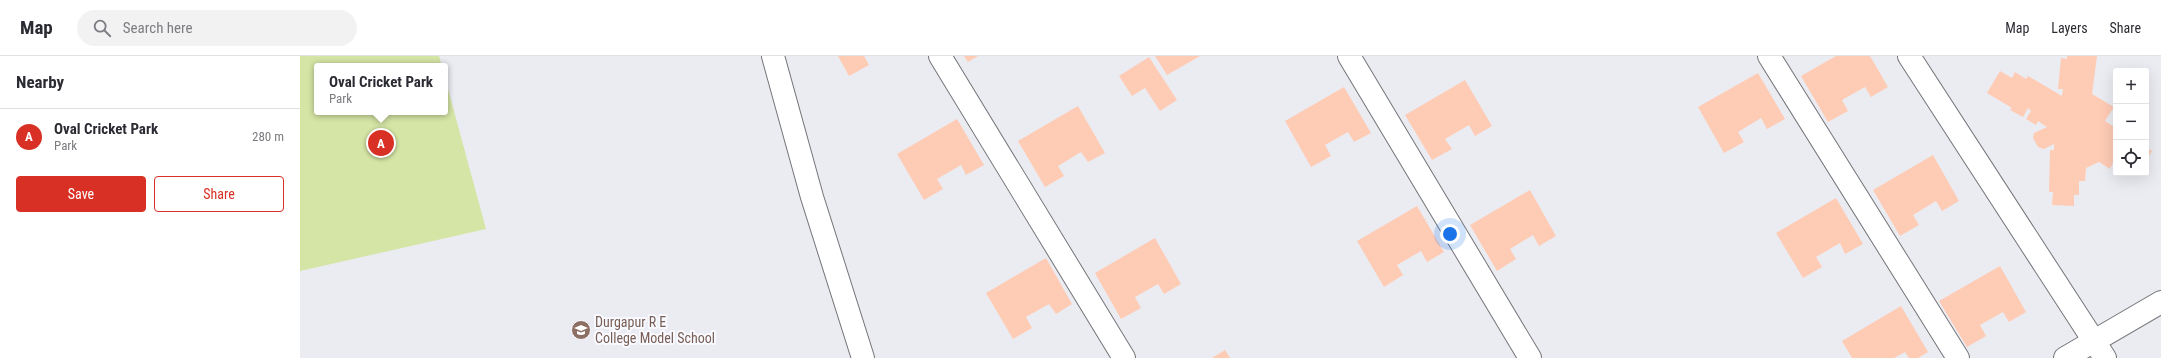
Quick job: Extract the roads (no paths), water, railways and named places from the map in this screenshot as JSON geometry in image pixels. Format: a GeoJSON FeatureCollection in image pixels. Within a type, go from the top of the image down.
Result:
{"type":"FeatureCollection","features":[{"type":"Feature","properties":{"kind":"street"},"geometry":{"type":"LineString","coordinates":[[773,56],[812,197],[863,358]]}},
{"type":"Feature","properties":{"kind":"street"},"geometry":{"type":"LineString","coordinates":[[940,56],[1124,358]]}},
{"type":"Feature","properties":{"kind":"street"},"geometry":{"type":"LineString","coordinates":[[1349,56],[1530,358]]}},
{"type":"Feature","properties":{"kind":"street"},"geometry":{"type":"LineString","coordinates":[[1769,56],[1958,358]]}},
{"type":"Feature","properties":{"kind":"street"},"geometry":{"type":"LineString","coordinates":[[1909,56],[2100,350]]}},
{"type":"Feature","properties":{"kind":"street"},"geometry":{"type":"LineString","coordinates":[[2065,358],[2100,350],[2161,302]]}},
{"type":"Feature","properties":{"kind":"place","name":"Oval Cricket Park"},"geometry":{"type":"Point","coordinates":[381,143]}},
{"type":"Feature","properties":{"kind":"place","name":"Durgapur R E College Model School"},"geometry":{"type":"Point","coordinates":[581,330]}}]}
